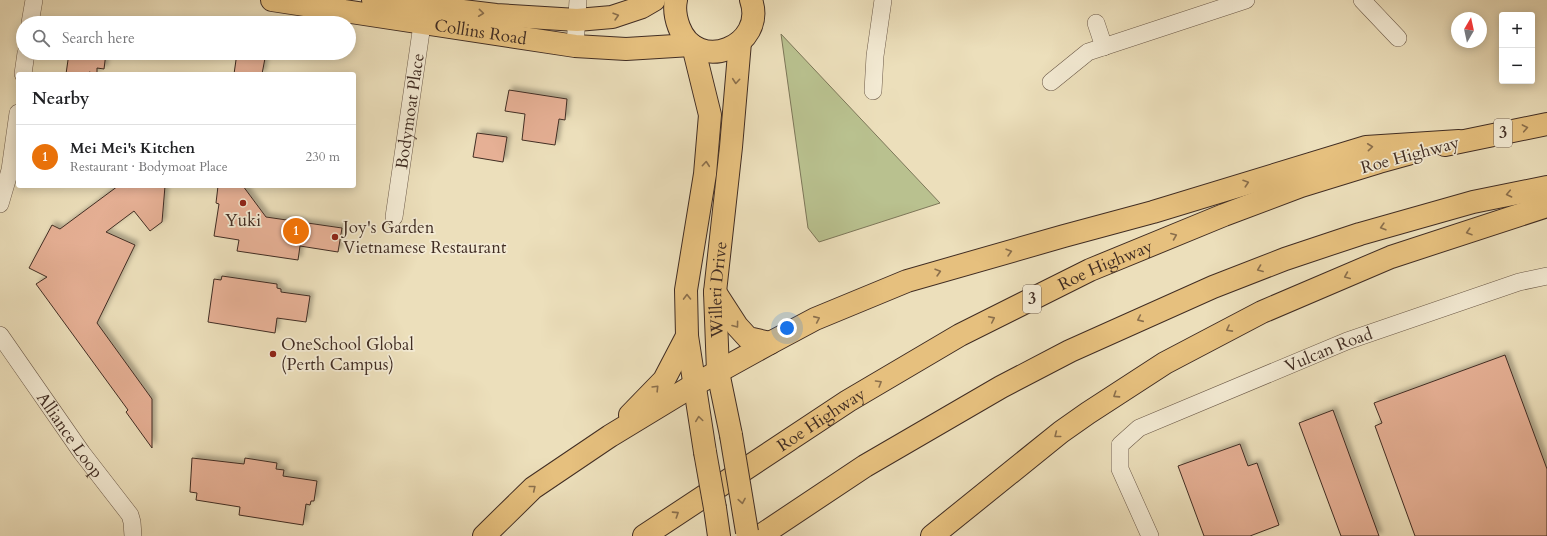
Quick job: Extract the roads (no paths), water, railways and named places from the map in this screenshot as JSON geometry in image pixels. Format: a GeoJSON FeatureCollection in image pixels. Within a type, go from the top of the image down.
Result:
{"type":"FeatureCollection","features":[{"type":"Feature","properties":{"kind":"main road","name":"Collins Road"},"geometry":{"type":"LineString","coordinates":[[272,0],[423,14],[496,15],[577,10],[612,17],[642,7],[654,0]]}},
{"type":"Feature","properties":{"kind":"main road","name":"Collins Road"},"geometry":{"type":"LineString","coordinates":[[373,0],[423,14],[575,46],[626,49],[692,46]]}},
{"type":"Feature","properties":{"kind":"main road","name":"Willeri Drive"},"geometry":{"type":"LineString","coordinates":[[676,0],[676,17],[682,35],[692,46],[710,115],[705,174],[686,290],[687,336],[719,536]]}},
{"type":"Feature","properties":{"kind":"main road","name":"Willeri Drive"},"geometry":{"type":"LineString","coordinates":[[748,536],[731,435],[718,372],[715,292],[731,147],[740,42],[750,28],[753,18],[751,0]]}},
{"type":"Feature","properties":{"kind":"main road"},"geometry":{"type":"LineString","coordinates":[[692,46],[701,50],[715,52],[729,49],[740,42]]}},
{"type":"Feature","properties":{"kind":"main road","name":"Roe Highway"},"geometry":{"type":"LineString","coordinates":[[644,536],[848,401],[960,335],[1090,270],[1224,215],[1301,186],[1379,162],[1459,141],[1547,124]]}},
{"type":"Feature","properties":{"kind":"main road"},"geometry":{"type":"LineString","coordinates":[[484,536],[533,488],[610,436],[694,385],[770,342],[815,319],[907,281],[1153,212],[1302,165],[1366,147],[1459,141]]}},
{"type":"Feature","properties":{"kind":"main road"},"geometry":{"type":"LineString","coordinates":[[760,536],[865,466],[1001,387],[1070,351],[1213,287],[1286,259],[1360,234],[1473,202],[1547,187]]}},
{"type":"Feature","properties":{"kind":"main road"},"geometry":{"type":"LineString","coordinates":[[932,536],[1061,432],[1088,413],[1165,364],[1227,330],[1262,312],[1390,257],[1547,206]]}},
{"type":"Feature","properties":{"kind":"main road"},"geometry":{"type":"LineString","coordinates":[[715,292],[737,326],[748,338],[770,342]]}},
{"type":"Feature","properties":{"kind":"main road"},"geometry":{"type":"LineString","coordinates":[[610,436],[664,380],[687,336]]}},
{"type":"Feature","properties":{"kind":"street"},"geometry":{"type":"LineString","coordinates":[[31,16],[34,0]]}},
{"type":"Feature","properties":{"kind":"street"},"geometry":{"type":"LineString","coordinates":[[873,91],[875,56],[883,0]]}},
{"type":"Feature","properties":{"kind":"street"},"geometry":{"type":"LineString","coordinates":[[1051,82],[1088,52],[1246,0]]}},
{"type":"Feature","properties":{"kind":"street"},"geometry":{"type":"LineString","coordinates":[[1362,0],[1398,38]]}},
{"type":"Feature","properties":{"kind":"street"},"geometry":{"type":"LineString","coordinates":[[575,46],[577,10]]}},
{"type":"Feature","properties":{"kind":"street","name":"Bodymoat Place"},"geometry":{"type":"LineString","coordinates":[[394,217],[423,14]]}},
{"type":"Feature","properties":{"kind":"street"},"geometry":{"type":"LineString","coordinates":[[1096,23],[1104,47]]}},
{"type":"Feature","properties":{"kind":"street"},"geometry":{"type":"LineString","coordinates":[[23,72],[25,60]]}},
{"type":"Feature","properties":{"kind":"street"},"geometry":{"type":"LineString","coordinates":[[0,204],[10,170],[16,127]]}},
{"type":"Feature","properties":{"kind":"street","name":"Vulcan Road"},"geometry":{"type":"LineString","coordinates":[[1150,536],[1120,469],[1120,445],[1139,428],[1347,341],[1519,282],[1547,276]]}},
{"type":"Feature","properties":{"kind":"street","name":"Alliance Loop"},"geometry":{"type":"LineString","coordinates":[[0,337],[82,453],[130,515],[133,536]]}},
{"type":"Feature","properties":{"kind":"place","name":"Yuki"},"geometry":{"type":"Point","coordinates":[243,203]}},
{"type":"Feature","properties":{"kind":"place","name":"Mei Mei's Kitchen"},"geometry":{"type":"Point","coordinates":[296,231]}},
{"type":"Feature","properties":{"kind":"place","name":"Joy's Garden Vietnamese Restaurant"},"geometry":{"type":"Point","coordinates":[335,237]}},
{"type":"Feature","properties":{"kind":"place","name":"OneSchool Global (Perth Campus)"},"geometry":{"type":"Point","coordinates":[273,354]}}]}
